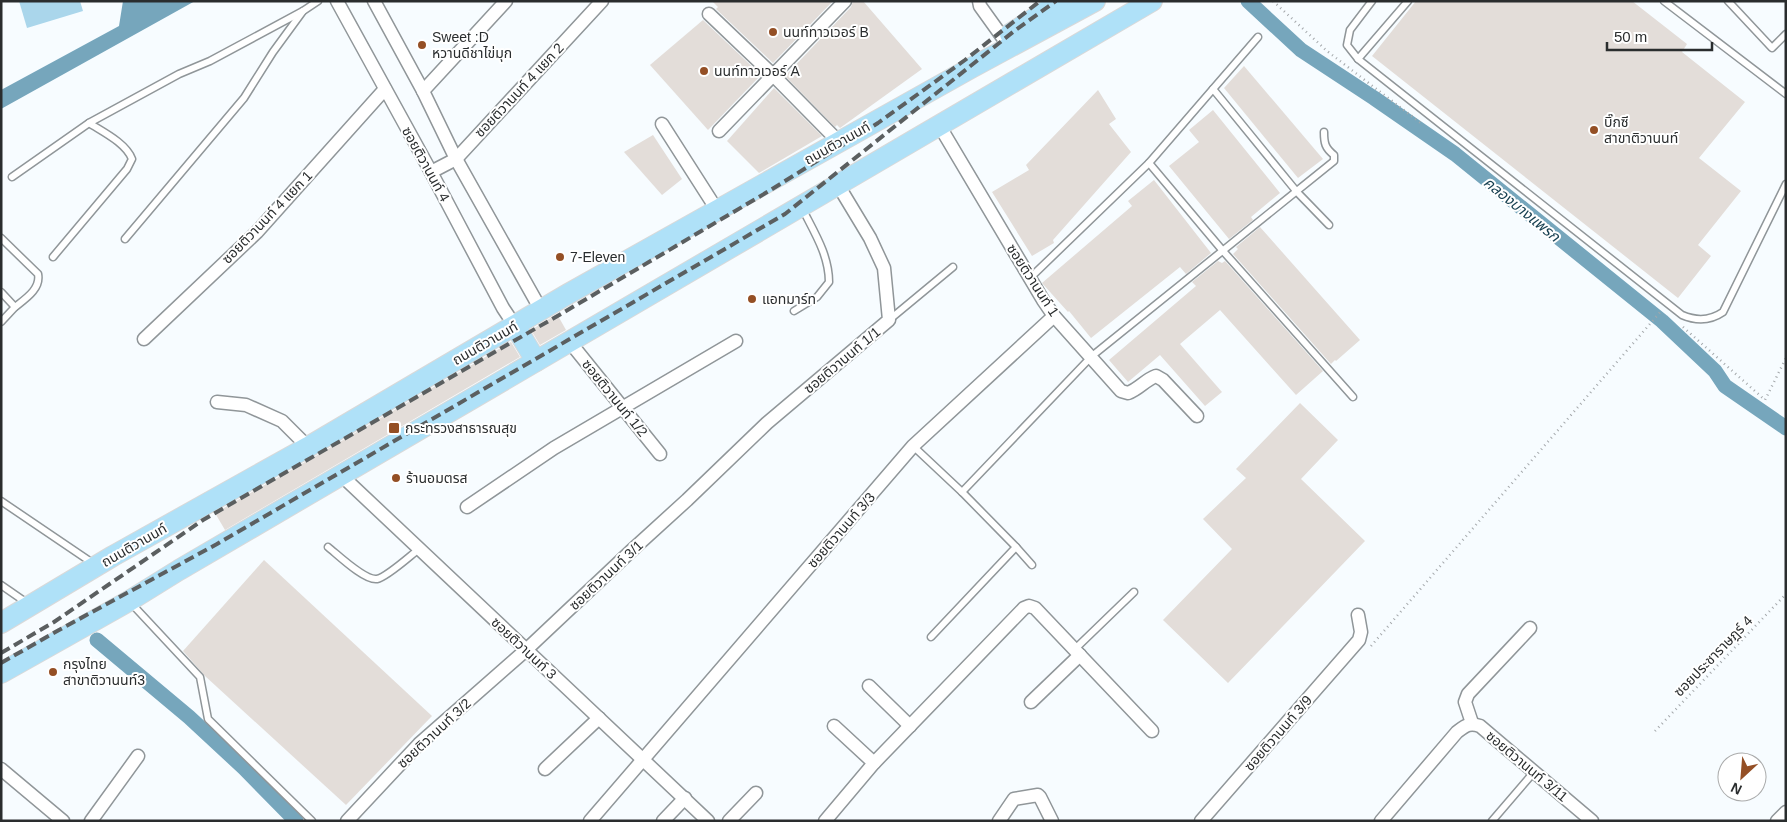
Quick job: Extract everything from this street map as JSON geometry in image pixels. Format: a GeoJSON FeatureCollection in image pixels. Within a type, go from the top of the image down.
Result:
{"type":"FeatureCollection","features":[{"type":"Feature","properties":{"kind":"main road","name":"ถนนติวานนท์"},"geometry":{"type":"LineString","coordinates":[[971,68],[1003,38],[1061,1]]}},
{"type":"Feature","properties":{"kind":"main road","name":"ถนนติวานนท์"},"geometry":{"type":"LineString","coordinates":[[1,623],[97,566],[308,447],[541,310],[838,142],[1095,1]]}},
{"type":"Feature","properties":{"kind":"main road"},"geometry":{"type":"LineString","coordinates":[[958,114],[1074,31],[1127,1]]}},
{"type":"Feature","properties":{"kind":"main road"},"geometry":{"type":"LineString","coordinates":[[1,674],[129,601],[178,570],[1152,1]]}},
{"type":"Feature","properties":{"kind":"main road"},"geometry":{"type":"LineString","coordinates":[[515,326],[536,361]]}},
{"type":"Feature","properties":{"kind":"street","name":"ซอยติวานนท์ 4"},"geometry":{"type":"LineString","coordinates":[[337,1],[503,308],[515,326]]}},
{"type":"Feature","properties":{"kind":"street","name":"ซอยติวานนท์ 4"},"geometry":{"type":"LineString","coordinates":[[374,1],[456,158],[541,310]]}},
{"type":"Feature","properties":{"kind":"street"},"geometry":{"type":"LineString","coordinates":[[423,92],[506,1]]}},
{"type":"Feature","properties":{"kind":"street","name":"ซอยติวานนท์ 4 แยก 2"},"geometry":{"type":"LineString","coordinates":[[431,172],[456,158],[602,1]]}},
{"type":"Feature","properties":{"kind":"street"},"geometry":{"type":"LineString","coordinates":[[719,131],[845,1]]}},
{"type":"Feature","properties":{"kind":"street"},"geometry":{"type":"LineString","coordinates":[[978,1],[1003,38]]}},
{"type":"Feature","properties":{"kind":"street"},"geometry":{"type":"LineString","coordinates":[[709,14],[773,75],[838,142]]}},
{"type":"Feature","properties":{"kind":"street","name":"ซอยติวานนท์ 4 แยก 1"},"geometry":{"type":"LineString","coordinates":[[144,339],[257,232],[385,89]]}},
{"type":"Feature","properties":{"kind":"street"},"geometry":{"type":"LineString","coordinates":[[662,124],[717,210]]}},
{"type":"Feature","properties":{"kind":"street","name":"ซอยติวานนท์ 1"},"geometry":{"type":"LineString","coordinates":[[939,125],[1002,233],[1054,316],[1092,356],[1121,391],[1128,393],[1135,390],[1147,379],[1156,376],[1163,380],[1197,416]]}},
{"type":"Feature","properties":{"kind":"street","name":"ซอยติวานนท์ 1/1"},"geometry":{"type":"LineString","coordinates":[[687,500],[767,423],[889,320],[884,268],[870,238],[838,185]]}},
{"type":"Feature","properties":{"kind":"street","name":"ซอยติวานนท์ 3/3"},"geometry":{"type":"LineString","coordinates":[[590,821],[913,446],[1054,316]]}},
{"type":"Feature","properties":{"kind":"street","name":"ซอยติวานนท์ 1/2"},"geometry":{"type":"LineString","coordinates":[[569,341],[660,454]]}},
{"type":"Feature","properties":{"kind":"street"},"geometry":{"type":"LineString","coordinates":[[467,507],[554,448],[736,341]]}},
{"type":"Feature","properties":{"kind":"street"},"geometry":{"type":"LineString","coordinates":[[217,402],[246,405],[282,422],[308,447]]}},
{"type":"Feature","properties":{"kind":"street","name":"ซอยติวานนท์ 3"},"geometry":{"type":"LineString","coordinates":[[341,475],[708,821]]}},
{"type":"Feature","properties":{"kind":"street","name":"ซอยติวานนท์ 3/1"},"geometry":{"type":"LineString","coordinates":[[526,650],[630,551],[687,500]]}},
{"type":"Feature","properties":{"kind":"street"},"geometry":{"type":"LineString","coordinates":[[825,821],[874,763],[1024,608],[1029,606],[1035,608],[1152,731]]}},
{"type":"Feature","properties":{"kind":"street"},"geometry":{"type":"LineString","coordinates":[[1355,645],[1359,640],[1361,632],[1358,615]]}},
{"type":"Feature","properties":{"kind":"street"},"geometry":{"type":"LineString","coordinates":[[1472,723],[1465,702],[1468,694],[1530,628]]}},
{"type":"Feature","properties":{"kind":"street","name":"ซอยติวานนท์ 3/9"},"geometry":{"type":"LineString","coordinates":[[1201,821],[1355,645]]}},
{"type":"Feature","properties":{"kind":"street","name":"ซอยติวานนท์ 3/2"},"geometry":{"type":"LineString","coordinates":[[347,821],[418,744],[526,650]]}},
{"type":"Feature","properties":{"kind":"street"},"geometry":{"type":"LineString","coordinates":[[1031,702],[1078,652]]}},
{"type":"Feature","properties":{"kind":"street"},"geometry":{"type":"LineString","coordinates":[[869,686],[910,726]]}},
{"type":"Feature","properties":{"kind":"street"},"geometry":{"type":"LineString","coordinates":[[545,769],[599,718]]}},
{"type":"Feature","properties":{"kind":"street","name":"ซอยติวานนท์ 3/11"},"geometry":{"type":"LineString","coordinates":[[1381,821],[1457,732],[1472,723],[1480,726],[1592,821]]}},
{"type":"Feature","properties":{"kind":"street"},"geometry":{"type":"LineString","coordinates":[[834,726],[874,763]]}},
{"type":"Feature","properties":{"kind":"street"},"geometry":{"type":"LineString","coordinates":[[91,821],[138,756]]}},
{"type":"Feature","properties":{"kind":"street"},"geometry":{"type":"LineString","coordinates":[[1,769],[63,821]]}},
{"type":"Feature","properties":{"kind":"street"},"geometry":{"type":"LineString","coordinates":[[729,821],[756,793]]}},
{"type":"Feature","properties":{"kind":"street"},"geometry":{"type":"LineString","coordinates":[[999,821],[1014,799],[1034,794],[1040,797],[1052,821]]}},
{"type":"Feature","properties":{"kind":"street"},"geometry":{"type":"LineString","coordinates":[[663,821],[685,798]]}},
{"type":"Feature","properties":{"kind":"street"},"geometry":{"type":"LineString","coordinates":[[1777,821],[1786,812]]}},
{"type":"Feature","properties":{"kind":"lane"},"geometry":{"type":"LineString","coordinates":[[12,177],[89,123],[178,74],[210,61],[318,1]]}},
{"type":"Feature","properties":{"kind":"lane"},"geometry":{"type":"LineString","coordinates":[[1372,1],[1350,30],[1347,45],[1358,59],[1682,316],[1693,320],[1714,318],[1722,312],[1786,184]]}},
{"type":"Feature","properties":{"kind":"lane"},"geometry":{"type":"LineString","coordinates":[[1358,59],[1408,1]]}},
{"type":"Feature","properties":{"kind":"lane"},"geometry":{"type":"LineString","coordinates":[[1664,1],[1786,94]]}},
{"type":"Feature","properties":{"kind":"lane"},"geometry":{"type":"LineString","coordinates":[[1728,1],[1772,48],[1786,34]]}},
{"type":"Feature","properties":{"kind":"lane"},"geometry":{"type":"LineString","coordinates":[[125,239],[244,98],[273,52],[303,11]]}},
{"type":"Feature","properties":{"kind":"lane"},"geometry":{"type":"LineString","coordinates":[[1031,277],[1149,163],[1258,37]]}},
{"type":"Feature","properties":{"kind":"lane"},"geometry":{"type":"LineString","coordinates":[[1213,89],[1297,192],[1329,225]]}},
{"type":"Feature","properties":{"kind":"lane"},"geometry":{"type":"LineString","coordinates":[[53,258],[127,169],[132,159],[130,153],[89,123]]}},
{"type":"Feature","properties":{"kind":"lane"},"geometry":{"type":"LineString","coordinates":[[962,492],[1092,356],[1334,161],[1334,155],[1327,150],[1324,142],[1324,132]]}},
{"type":"Feature","properties":{"kind":"lane"},"geometry":{"type":"LineString","coordinates":[[1149,163],[1223,251],[1353,397]]}},
{"type":"Feature","properties":{"kind":"lane"},"geometry":{"type":"LineString","coordinates":[[794,311],[817,297],[829,282],[829,268],[802,207]]}},
{"type":"Feature","properties":{"kind":"lane"},"geometry":{"type":"LineString","coordinates":[[1,238],[38,274],[39,280],[35,289],[1,322]]}},
{"type":"Feature","properties":{"kind":"lane"},"geometry":{"type":"LineString","coordinates":[[889,320],[953,267]]}},
{"type":"Feature","properties":{"kind":"lane"},"geometry":{"type":"LineString","coordinates":[[1,292],[15,307]]}},
{"type":"Feature","properties":{"kind":"lane"},"geometry":{"type":"LineString","coordinates":[[913,446],[962,492],[1032,565]]}},
{"type":"Feature","properties":{"kind":"lane"},"geometry":{"type":"LineString","coordinates":[[1,501],[97,566]]}},
{"type":"Feature","properties":{"kind":"lane"},"geometry":{"type":"LineString","coordinates":[[328,547],[364,575],[376,579],[383,577],[419,549]]}},
{"type":"Feature","properties":{"kind":"lane"},"geometry":{"type":"LineString","coordinates":[[931,637],[1016,547]]}},
{"type":"Feature","properties":{"kind":"lane"},"geometry":{"type":"LineString","coordinates":[[1,585],[31,606]]}},
{"type":"Feature","properties":{"kind":"lane"},"geometry":{"type":"LineString","coordinates":[[1078,652],[1134,592]]}},
{"type":"Feature","properties":{"kind":"lane"},"geometry":{"type":"LineString","coordinates":[[129,601],[200,676],[208,719],[312,821]]}},
{"type":"Feature","properties":{"kind":"lane"},"geometry":{"type":"LineString","coordinates":[[1492,821],[1534,772]]}},
{"type":"Feature","properties":{"kind":"path"},"geometry":{"type":"LineString","coordinates":[[1355,645],[1368,650],[1659,315]]}},
{"type":"Feature","properties":{"kind":"path"},"geometry":{"type":"LineString","coordinates":[[1678,322],[1765,400],[1786,358]]}},
{"type":"Feature","properties":{"kind":"path","name":"ซอยประชาราษฎร์ 4"},"geometry":{"type":"LineString","coordinates":[[1655,731],[1786,594]]}},
{"type":"Feature","properties":{"kind":"shaded area"},"geometry":{"type":"Polygon","coordinates":[[[19,1],[80,1],[83,11],[27,28],[19,1]]]}},
{"type":"Feature","properties":{"kind":"shaded area"},"geometry":{"type":"Polygon","coordinates":[[[123,1],[195,1],[1,109],[1,90],[119,26],[123,1]]]}},
{"type":"Feature","properties":{"kind":"building","name":"นนท์ทาวเวอร์ B"},"geometry":{"type":"Polygon","coordinates":[[[712,1],[833,1],[773,63],[716,9],[718,7],[712,1]]]}},
{"type":"Feature","properties":{"kind":"building"},"geometry":{"type":"Polygon","coordinates":[[[853,1],[863,1],[922,69],[840,128],[837,125],[835,127],[785,76],[851,7],[853,1]]]}},
{"type":"Feature","properties":{"kind":"building","name":"บิ๊กซี สาขาติวานนท์"},"geometry":{"type":"Polygon","coordinates":[[[1416,1],[1632,1],[1687,44],[1682,52],[1745,102],[1699,158],[1741,191],[1698,245],[1711,256],[1678,298],[1372,56],[1416,1]]]}},
{"type":"Feature","properties":{"kind":"building","name":"นนท์ทาวเวอร์ A"},"geometry":{"type":"Polygon","coordinates":[[[703,20],[761,75],[708,130],[650,65],[703,20]]]}},
{"type":"Feature","properties":{"kind":"building"},"geometry":{"type":"Polygon","coordinates":[[[1244,66],[1323,159],[1298,178],[1224,88],[1244,66]]]}},
{"type":"Feature","properties":{"kind":"building"},"geometry":{"type":"Polygon","coordinates":[[[774,88],[822,136],[759,173],[727,141],[774,88]]]}},
{"type":"Feature","properties":{"kind":"building"},"geometry":{"type":"Polygon","coordinates":[[[1098,90],[1116,119],[1109,124],[1131,152],[1053,240],[1054,243],[1032,256],[992,192],[1029,170],[1026,165],[1098,90]]]}},
{"type":"Feature","properties":{"kind":"building"},"geometry":{"type":"Polygon","coordinates":[[[1213,110],[1280,193],[1251,217],[1253,220],[1229,239],[1169,166],[1199,142],[1189,130],[1213,110]]]}},
{"type":"Feature","properties":{"kind":"building"},"geometry":{"type":"Polygon","coordinates":[[[653,135],[682,179],[662,195],[624,152],[653,135]]]}},
{"type":"Feature","properties":{"kind":"building"},"geometry":{"type":"Polygon","coordinates":[[[1154,180],[1211,253],[1186,274],[1180,267],[1091,338],[1069,311],[1042,283],[1132,206],[1128,201],[1154,180]]]}},
{"type":"Feature","properties":{"kind":"building"},"geometry":{"type":"Polygon","coordinates":[[[1260,227],[1360,340],[1331,364],[1233,254],[1238,249],[1236,247],[1260,227]]]}},
{"type":"Feature","properties":{"kind":"building"},"geometry":{"type":"Polygon","coordinates":[[[1218,261],[1222,263],[1225,261],[1323,371],[1296,395],[1220,310],[1180,344],[1222,392],[1205,406],[1160,355],[1128,382],[1109,360],[1196,286],[1192,282],[1218,261]]]}},
{"type":"Feature","properties":{"kind":"building"},"geometry":{"type":"Polygon","coordinates":[[[557,314],[566,330],[540,345],[531,330],[557,314]]]}},
{"type":"Feature","properties":{"kind":"building"},"geometry":{"type":"Polygon","coordinates":[[[511,342],[520,357],[225,530],[215,513],[511,342]]]}},
{"type":"Feature","properties":{"kind":"building"},"geometry":{"type":"Polygon","coordinates":[[[1300,403],[1338,440],[1301,479],[1365,541],[1228,683],[1163,620],[1232,549],[1203,519],[1246,478],[1236,469],[1300,403]]]}},
{"type":"Feature","properties":{"kind":"building"},"geometry":{"type":"Polygon","coordinates":[[[264,560],[432,716],[346,805],[205,676],[183,651],[264,560]]]}},
{"type":"Feature","properties":{"kind":"waterway","name":"คลองบางแพรก"},"geometry":{"type":"LineString","coordinates":[[1248,1],[1301,50],[1455,154],[1662,321],[1715,371],[1725,386],[1786,428]]}},
{"type":"Feature","properties":{"kind":"waterway"},"geometry":{"type":"LineString","coordinates":[[97,640],[189,717],[244,768],[296,821]]}},
{"type":"Feature","properties":{"kind":"railway"},"geometry":{"type":"LineString","coordinates":[[1,653],[54,622],[203,520],[566,311],[769,191],[878,123],[965,60],[1040,1]]}},
{"type":"Feature","properties":{"kind":"railway"},"geometry":{"type":"LineString","coordinates":[[1,663],[217,544],[785,214],[1013,32],[1056,1]]}},
{"type":"Feature","properties":{"kind":"place","name":"นนท์ทาวเวอร์ B"},"geometry":{"type":"Point","coordinates":[773,32]}},
{"type":"Feature","properties":{"kind":"place","name":"Sweet :D หวานดีชาไข่มุก"},"geometry":{"type":"Point","coordinates":[422,45]}},
{"type":"Feature","properties":{"kind":"place","name":"นนท์ทาวเวอร์ A"},"geometry":{"type":"Point","coordinates":[704,71]}},
{"type":"Feature","properties":{"kind":"place","name":"บิ๊กซี สาขาติวานนท์"},"geometry":{"type":"Point","coordinates":[1594,130]}},
{"type":"Feature","properties":{"kind":"place","name":"7-Eleven"},"geometry":{"type":"Point","coordinates":[560,257]}},
{"type":"Feature","properties":{"kind":"place","name":"แอทมาร์ท"},"geometry":{"type":"Point","coordinates":[752,299]}},
{"type":"Feature","properties":{"kind":"place","name":"กระทรวงสาธารณสุข"},"geometry":{"type":"Point","coordinates":[394,428]}},
{"type":"Feature","properties":{"kind":"place","name":"ร้านอมตรส"},"geometry":{"type":"Point","coordinates":[396,478]}},
{"type":"Feature","properties":{"kind":"place","name":"กรุงไทย สาขาติวานนท์3"},"geometry":{"type":"Point","coordinates":[53,672]}}]}
